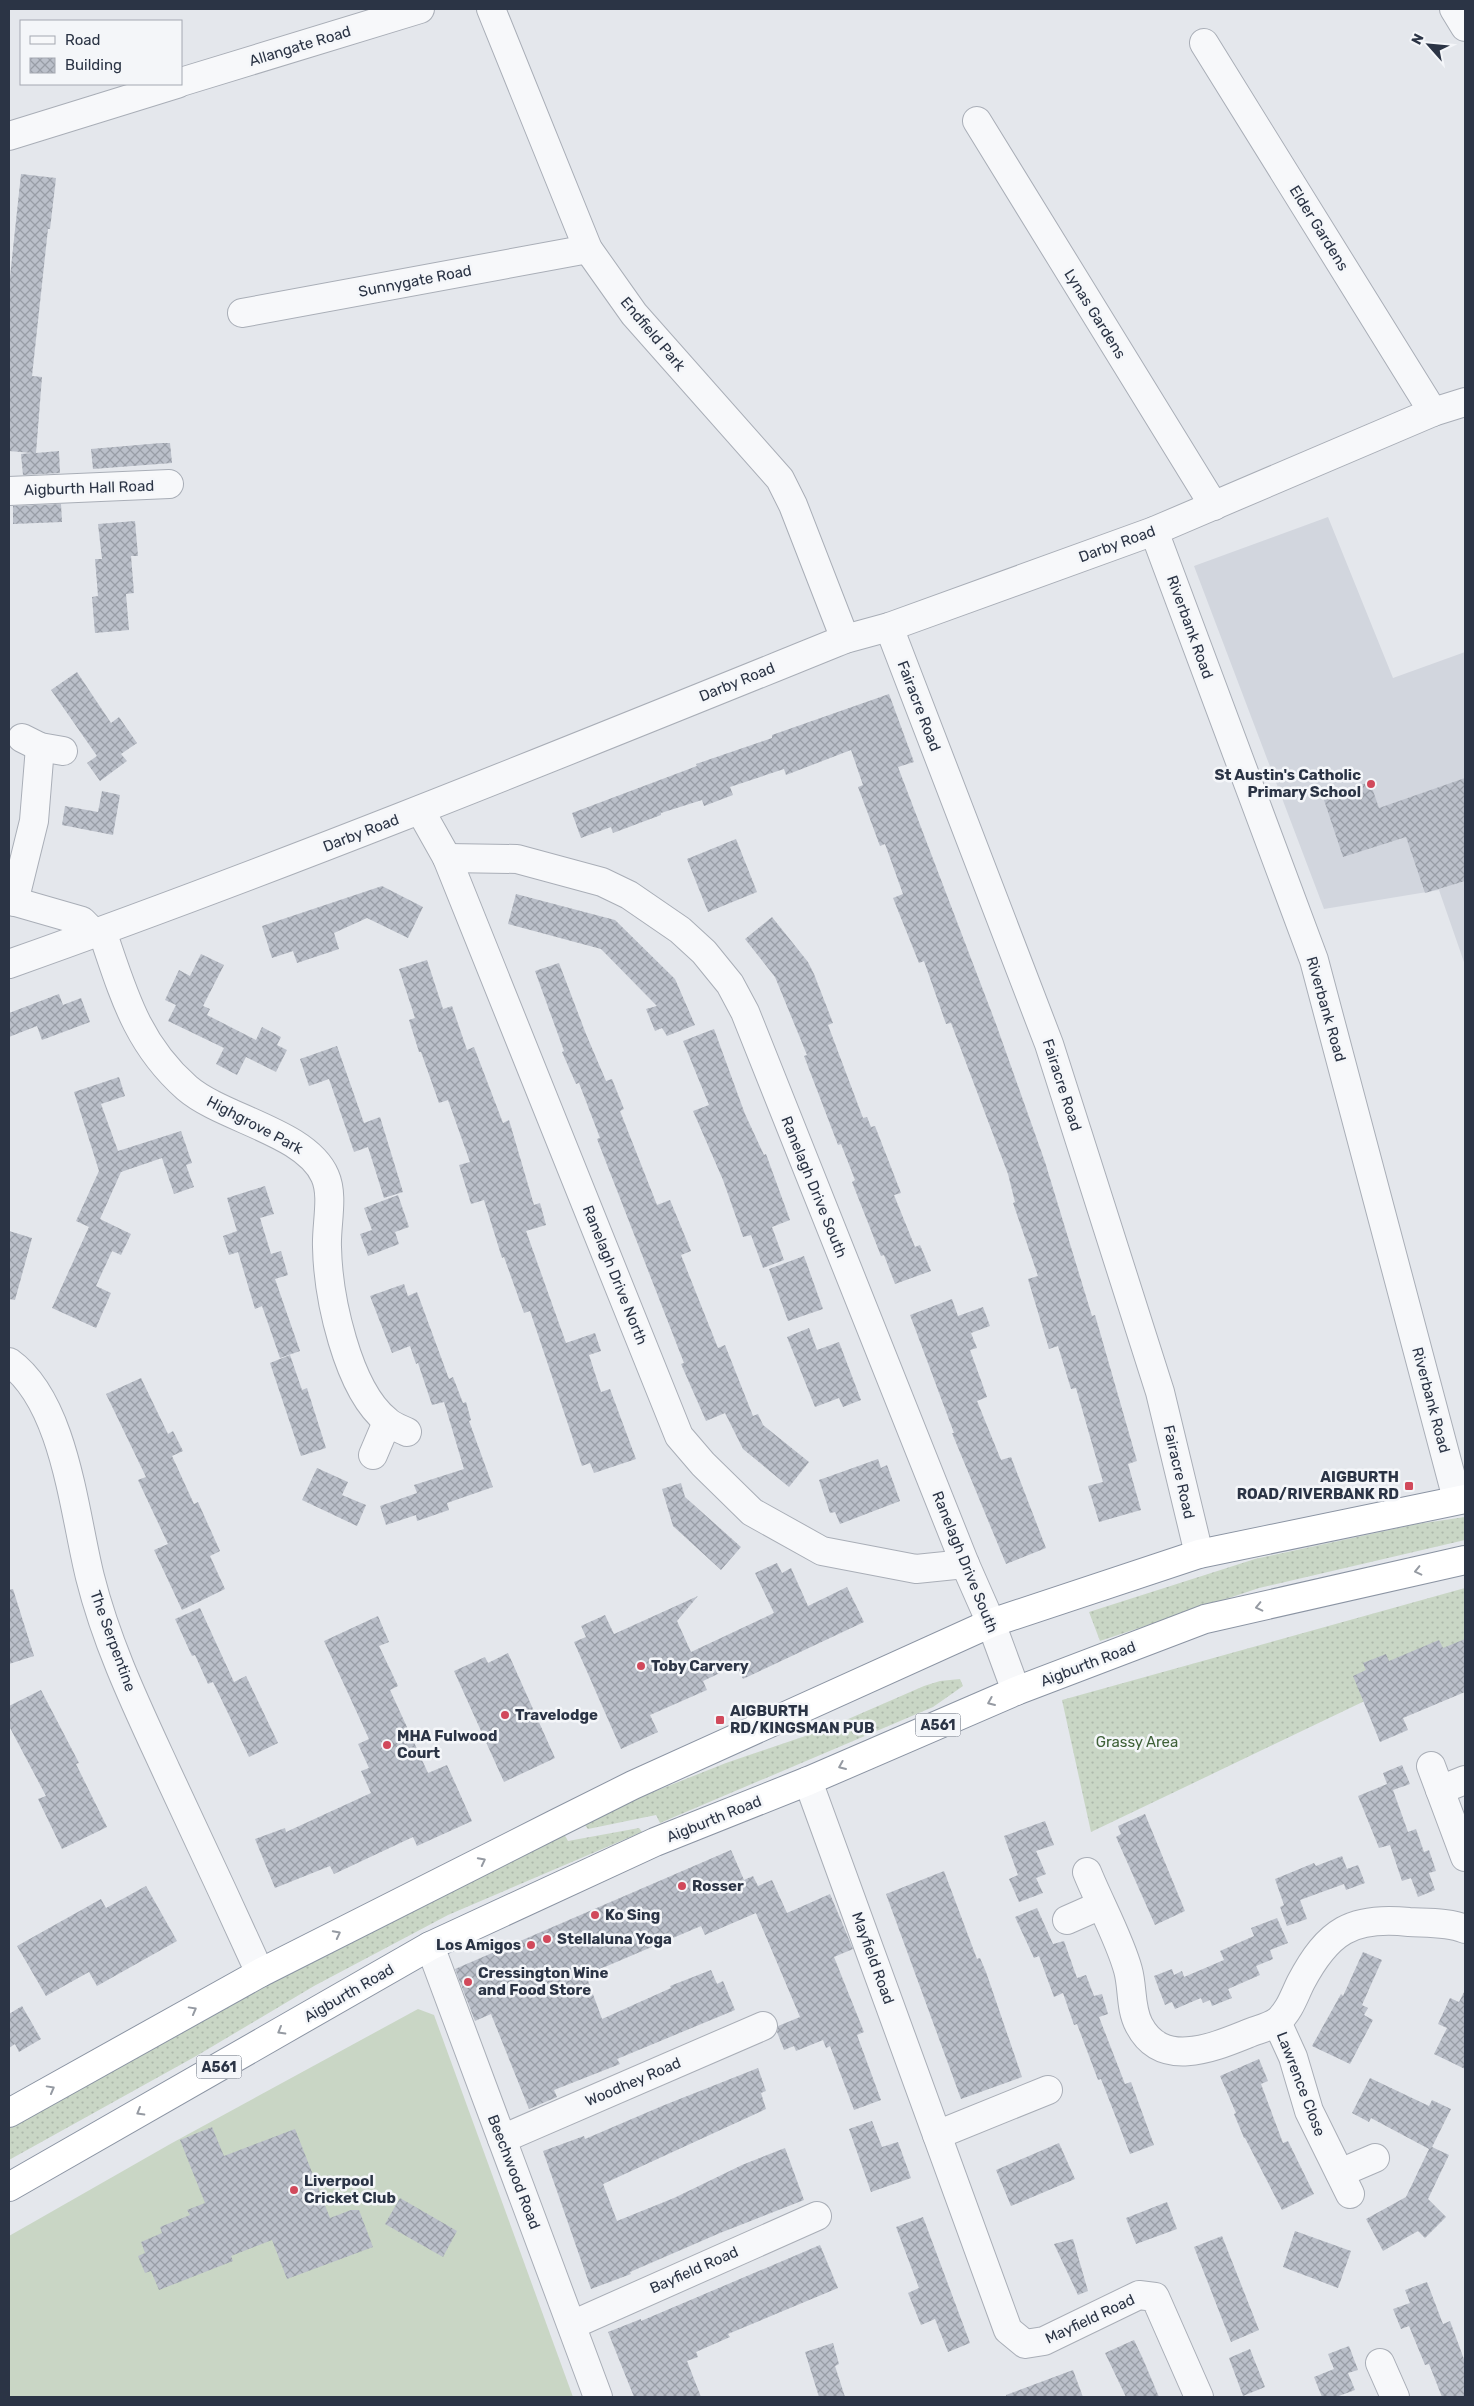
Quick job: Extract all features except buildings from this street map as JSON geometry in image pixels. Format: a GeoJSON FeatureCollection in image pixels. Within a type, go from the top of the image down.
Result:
{"type":"FeatureCollection","features":[{"type":"Feature","properties":{"kind":"highway"},"geometry":{"type":"LineString","coordinates":[[9,2113],[260,1973],[633,1785],[991,1623],[1198,1554],[1461,1499]]}},
{"type":"Feature","properties":{"kind":"highway","name":"Aigburth Road"},"geometry":{"type":"LineString","coordinates":[[9,2187],[430,1946],[655,1842],[808,1781],[1016,1691],[1205,1620],[1465,1560]]}},
{"type":"Feature","properties":{"kind":"street","name":"Allangate Road"},"geometry":{"type":"LineString","coordinates":[[182,82],[420,9]]}},
{"type":"Feature","properties":{"kind":"street","name":"Endfield Park"},"geometry":{"type":"LineString","coordinates":[[491,9],[588,249],[634,314],[780,479],[793,505],[845,639]]}},
{"type":"Feature","properties":{"kind":"street"},"geometry":{"type":"LineString","coordinates":[[1454,9],[1465,26]]}},
{"type":"Feature","properties":{"kind":"street","name":"Elder Gardens"},"geometry":{"type":"LineString","coordinates":[[1204,43],[1433,412]]}},
{"type":"Feature","properties":{"kind":"street"},"geometry":{"type":"LineString","coordinates":[[9,136],[174,85]]}},
{"type":"Feature","properties":{"kind":"street","name":"Lynas Gardens"},"geometry":{"type":"LineString","coordinates":[[977,122],[1214,506]]}},
{"type":"Feature","properties":{"kind":"street","name":"Sunnygate Road"},"geometry":{"type":"LineString","coordinates":[[242,313],[588,249]]}},
{"type":"Feature","properties":{"kind":"street","name":"Darby Road"},"geometry":{"type":"LineString","coordinates":[[9,964],[420,810],[845,639],[888,627],[1154,531],[1433,412],[1465,402]]}},
{"type":"Feature","properties":{"kind":"street","name":"Aigburth Hall Road"},"geometry":{"type":"LineString","coordinates":[[9,491],[169,484]]}},
{"type":"Feature","properties":{"kind":"street","name":"Riverbank Road"},"geometry":{"type":"LineString","coordinates":[[1154,531],[1314,960],[1461,1499]]}},
{"type":"Feature","properties":{"kind":"street","name":"Fairacre Road"},"geometry":{"type":"LineString","coordinates":[[888,627],[1049,1044],[1160,1392],[1198,1554]]}},
{"type":"Feature","properties":{"kind":"street"},"geometry":{"type":"LineString","coordinates":[[42,745],[34,821],[12,901],[82,921],[98,932]]}},
{"type":"Feature","properties":{"kind":"street","name":"Ranelagh Drive North"},"geometry":{"type":"LineString","coordinates":[[420,810],[447,858],[679,1436],[703,1464],[752,1512],[822,1551],[916,1569],[965,1564]]}},
{"type":"Feature","properties":{"kind":"street","name":"Ranelagh Drive South"},"geometry":{"type":"LineString","coordinates":[[447,858],[517,859],[602,882],[629,895],[680,930],[704,952],[730,984],[745,1012],[965,1564],[991,1623],[1016,1691]]}},
{"type":"Feature","properties":{"kind":"street","name":"Highgrove Park"},"geometry":{"type":"LineString","coordinates":[[98,932],[125,999],[150,1048],[188,1088],[234,1115],[297,1144],[313,1158],[326,1176],[329,1198],[327,1247],[331,1288],[345,1347],[361,1390],[397,1427],[373,1455]]}},
{"type":"Feature","properties":{"kind":"street","name":"The Serpentine"},"geometry":{"type":"LineString","coordinates":[[9,1362],[38,1391],[54,1426],[91,1579],[120,1669],[260,1973]]}},
{"type":"Feature","properties":{"kind":"street"},"geometry":{"type":"LineString","coordinates":[[1465,1780],[1435,1778],[1465,1857]]}},
{"type":"Feature","properties":{"kind":"street","name":"Mayfield Road"},"geometry":{"type":"LineString","coordinates":[[808,1781],[1008,2330],[1025,2344],[1044,2341],[1139,2295],[1155,2297],[1199,2397]]}},
{"type":"Feature","properties":{"kind":"street"},"geometry":{"type":"LineString","coordinates":[[1087,1872],[1128,1970],[1133,2006],[1139,2025],[1151,2040],[1172,2051],[1192,2052],[1221,2044],[1277,2022],[1290,2006],[1301,1982],[1317,1957],[1334,1936],[1357,1924],[1382,1919],[1464,1922]]}},
{"type":"Feature","properties":{"kind":"street"},"geometry":{"type":"LineString","coordinates":[[1067,1920],[1101,1905]]}},
{"type":"Feature","properties":{"kind":"street","name":"Beechwood Road"},"geometry":{"type":"LineString","coordinates":[[430,1946],[598,2397]]}},
{"type":"Feature","properties":{"kind":"street","name":"Lawrence Close"},"geometry":{"type":"LineString","coordinates":[[1277,2022],[1293,2057],[1309,2111],[1345,2183],[1375,2158]]}},
{"type":"Feature","properties":{"kind":"street","name":"Woodhey Road"},"geometry":{"type":"LineString","coordinates":[[502,2139],[764,2026]]}},
{"type":"Feature","properties":{"kind":"street"},"geometry":{"type":"LineString","coordinates":[[938,2135],[1048,2090]]}},
{"type":"Feature","properties":{"kind":"street","name":"Bayfield Road"},"geometry":{"type":"LineString","coordinates":[[572,2325],[817,2216]]}},
{"type":"Feature","properties":{"kind":"street"},"geometry":{"type":"LineString","coordinates":[[1380,2363],[1396,2397]]}},
{"type":"Feature","properties":{"kind":"shaded area","name":"St Austin's Catholic Primary School"},"geometry":{"type":"Polygon","coordinates":[[[1328,517],[1393,678],[1465,652],[1465,965],[1439,890],[1324,909],[1194,566],[1328,517]]]}},
{"type":"Feature","properties":{"kind":"green space"},"geometry":{"type":"Polygon","coordinates":[[[1465,1517],[1465,1540],[1259,1588],[1100,1641],[1089,1612],[1255,1559],[1417,1524],[1465,1517]]]}},
{"type":"Feature","properties":{"kind":"green space","name":"Grassy Area"},"geometry":{"type":"Polygon","coordinates":[[[1465,1588],[1465,1653],[1091,1832],[1062,1700],[1465,1588]]]}},
{"type":"Feature","properties":{"kind":"green space"},"geometry":{"type":"Polygon","coordinates":[[[960,1679],[963,1686],[933,1707],[660,1823],[656,1815],[588,1829],[584,1824],[623,1804],[726,1763],[823,1730],[924,1686],[940,1681],[960,1679]]]}},
{"type":"Feature","properties":{"kind":"green space"},"geometry":{"type":"Polygon","coordinates":[[[639,1828],[642,1832],[448,1915],[314,1986],[198,2055],[9,2160],[9,2125],[309,1962],[564,1834],[568,1841],[639,1828]]]}},
{"type":"Feature","properties":{"kind":"green space","name":"Liverpool Cricket Club"},"geometry":{"type":"Polygon","coordinates":[[[418,2009],[434,2015],[573,2397],[9,2397],[9,2236],[172,2143],[418,2009]]]}},
{"type":"Feature","properties":{"kind":"place","name":"St Austin's Catholic Primary School"},"geometry":{"type":"Point","coordinates":[1371,784]}},
{"type":"Feature","properties":{"kind":"place","name":"AIGBURTH ROAD/RIVERBANK RD"},"geometry":{"type":"Point","coordinates":[1409,1486]}},
{"type":"Feature","properties":{"kind":"place","name":"Toby Carvery"},"geometry":{"type":"Point","coordinates":[641,1666]}},
{"type":"Feature","properties":{"kind":"place","name":"Travelodge"},"geometry":{"type":"Point","coordinates":[505,1715]}},
{"type":"Feature","properties":{"kind":"place","name":"AIGBURTH RD/KINGSMAN PUB"},"geometry":{"type":"Point","coordinates":[720,1720]}},
{"type":"Feature","properties":{"kind":"place","name":"MHA Fulwood Court"},"geometry":{"type":"Point","coordinates":[387,1745]}},
{"type":"Feature","properties":{"kind":"place","name":"Rosser"},"geometry":{"type":"Point","coordinates":[682,1886]}},
{"type":"Feature","properties":{"kind":"place","name":"Ko Sing"},"geometry":{"type":"Point","coordinates":[595,1915]}},
{"type":"Feature","properties":{"kind":"place","name":"Stellaluna Yoga"},"geometry":{"type":"Point","coordinates":[547,1939]}},
{"type":"Feature","properties":{"kind":"place","name":"Los Amigos"},"geometry":{"type":"Point","coordinates":[531,1945]}},
{"type":"Feature","properties":{"kind":"place","name":"Cressington Wine and Food Store"},"geometry":{"type":"Point","coordinates":[468,1982]}},
{"type":"Feature","properties":{"kind":"place","name":"Liverpool Cricket Club"},"geometry":{"type":"Point","coordinates":[294,2190]}}]}
